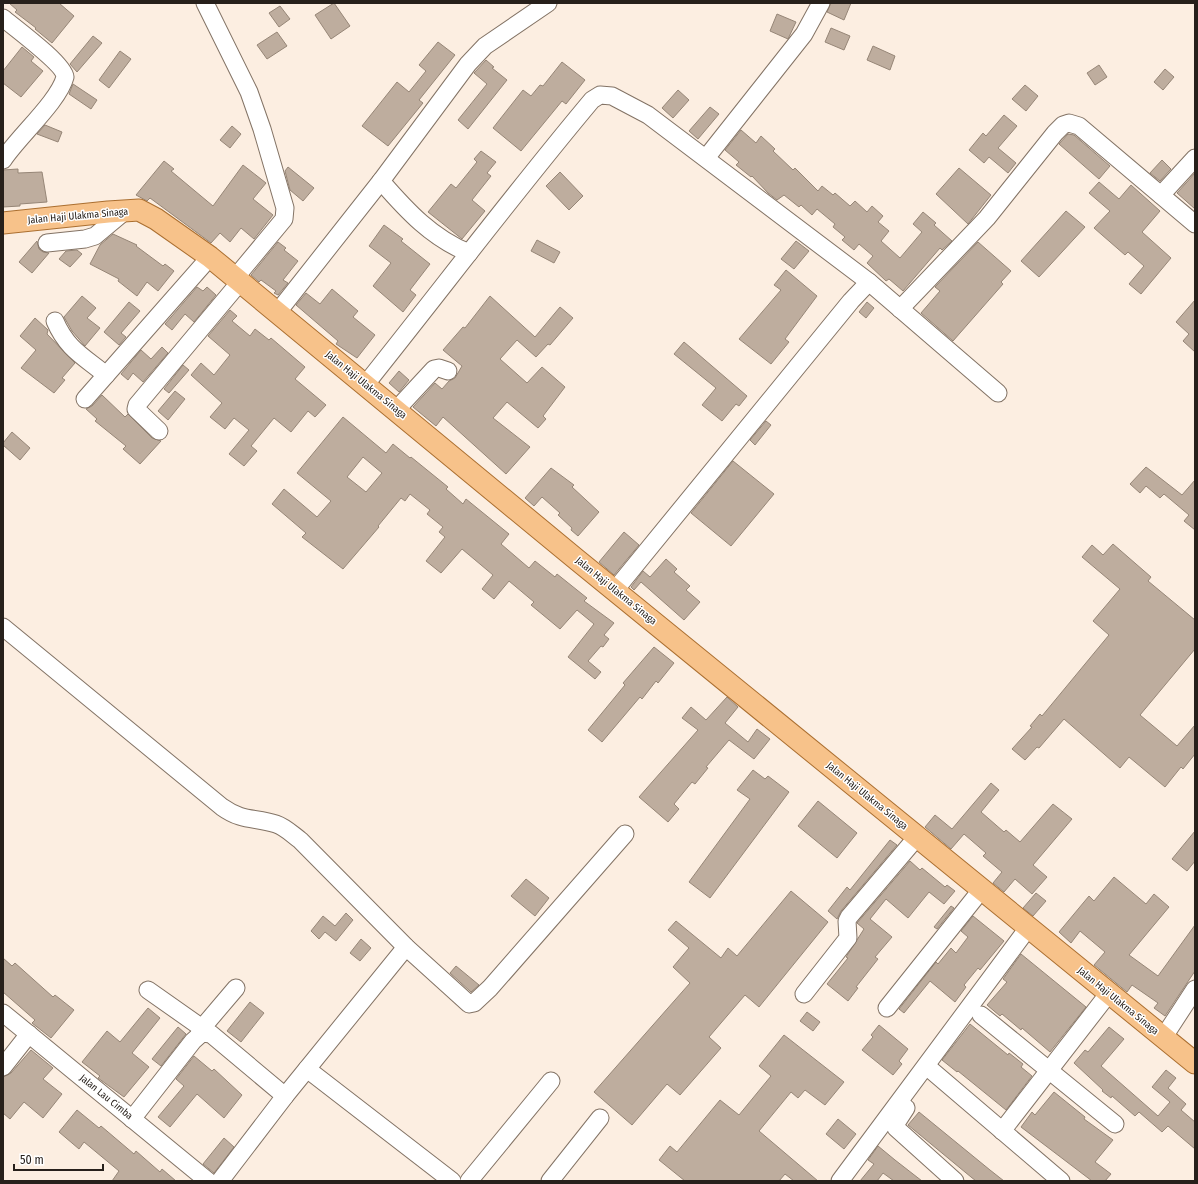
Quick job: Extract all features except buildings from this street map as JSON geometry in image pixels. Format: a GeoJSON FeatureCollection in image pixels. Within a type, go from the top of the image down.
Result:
{"type":"FeatureCollection","features":[{"type":"Feature","properties":{"kind":"main road","name":"Jalan Haji Ulakma Sinaga"},"geometry":{"type":"LineString","coordinates":[[3,223],[139,210],[156,219],[210,257],[1028,928],[1195,1063]]}},
{"type":"Feature","properties":{"kind":"street"},"geometry":{"type":"LineString","coordinates":[[159,431],[140,414],[136,409],[137,405],[238,280],[284,219],[285,208],[262,129],[249,92],[205,3]]}},
{"type":"Feature","properties":{"kind":"street"},"geometry":{"type":"LineString","coordinates":[[277,313],[381,181],[468,64],[485,46],[548,3]]}},
{"type":"Feature","properties":{"kind":"street"},"geometry":{"type":"LineString","coordinates":[[706,158],[804,34],[821,3]]}},
{"type":"Feature","properties":{"kind":"street"},"geometry":{"type":"LineString","coordinates":[[3,18],[56,62],[64,72],[65,77],[61,87],[42,112],[6,150]]}},
{"type":"Feature","properties":{"kind":"street"},"geometry":{"type":"LineString","coordinates":[[365,385],[582,112],[592,100],[600,95],[612,96],[648,115],[706,158],[869,282],[998,392]]}},
{"type":"Feature","properties":{"kind":"street"},"geometry":{"type":"LineString","coordinates":[[900,309],[987,218],[1063,125],[1074,123],[1079,126],[1195,224]]}},
{"type":"Feature","properties":{"kind":"street"},"geometry":{"type":"LineString","coordinates":[[1161,195],[1195,158]]}},
{"type":"Feature","properties":{"kind":"street"},"geometry":{"type":"LineString","coordinates":[[381,181],[405,209],[428,229],[451,246],[469,253]]}},
{"type":"Feature","properties":{"kind":"street"},"geometry":{"type":"LineString","coordinates":[[47,243],[85,239],[95,236],[125,211]]}},
{"type":"Feature","properties":{"kind":"street"},"geometry":{"type":"LineString","coordinates":[[85,399],[210,257]]}},
{"type":"Feature","properties":{"kind":"street"},"geometry":{"type":"LineString","coordinates":[[615,590],[850,302],[869,282]]}},
{"type":"Feature","properties":{"kind":"street"},"geometry":{"type":"LineString","coordinates":[[55,321],[61,335],[69,345],[106,375]]}},
{"type":"Feature","properties":{"kind":"street"},"geometry":{"type":"LineString","coordinates":[[396,410],[434,369],[439,368],[448,371]]}},
{"type":"Feature","properties":{"kind":"street"},"geometry":{"type":"LineString","coordinates":[[3,627],[222,807],[240,818],[267,821],[285,828],[300,840],[406,947],[457,995],[469,1004],[474,1004],[625,834]]}},
{"type":"Feature","properties":{"kind":"street"},"geometry":{"type":"LineString","coordinates":[[804,994],[848,938],[847,921],[849,917],[917,837]]}},
{"type":"Feature","properties":{"kind":"street"},"geometry":{"type":"LineString","coordinates":[[887,1008],[982,889]]}},
{"type":"Feature","properties":{"kind":"street"},"geometry":{"type":"LineString","coordinates":[[840,1181],[1028,928]]}},
{"type":"Feature","properties":{"kind":"street"},"geometry":{"type":"LineString","coordinates":[[220,1181],[285,1096],[406,947]]}},
{"type":"Feature","properties":{"kind":"street"},"geometry":{"type":"LineString","coordinates":[[132,1118],[236,988]]}},
{"type":"Feature","properties":{"kind":"street"},"geometry":{"type":"LineString","coordinates":[[1163,1038],[1195,989]]}},
{"type":"Feature","properties":{"kind":"street"},"geometry":{"type":"LineString","coordinates":[[148,990],[200,1032],[211,1034],[285,1096]]}},
{"type":"Feature","properties":{"kind":"street"},"geometry":{"type":"LineString","coordinates":[[1002,1131],[1109,993]]}},
{"type":"Feature","properties":{"kind":"street","name":"Jalan Lau Cimba"},"geometry":{"type":"LineString","coordinates":[[3,1013],[208,1181]]}},
{"type":"Feature","properties":{"kind":"street"},"geometry":{"type":"LineString","coordinates":[[981,1015],[1115,1124]]}},
{"type":"Feature","properties":{"kind":"street"},"geometry":{"type":"LineString","coordinates":[[3,1067],[29,1034]]}},
{"type":"Feature","properties":{"kind":"street"},"geometry":{"type":"LineString","coordinates":[[307,1069],[452,1181]]}},
{"type":"Feature","properties":{"kind":"street"},"geometry":{"type":"LineString","coordinates":[[955,1181],[899,1132],[895,1124],[932,1071],[1062,1181]]}},
{"type":"Feature","properties":{"kind":"street"},"geometry":{"type":"LineString","coordinates":[[469,1181],[550,1081]]}},
{"type":"Feature","properties":{"kind":"street"},"geometry":{"type":"LineString","coordinates":[[550,1181],[600,1118]]}}]}
